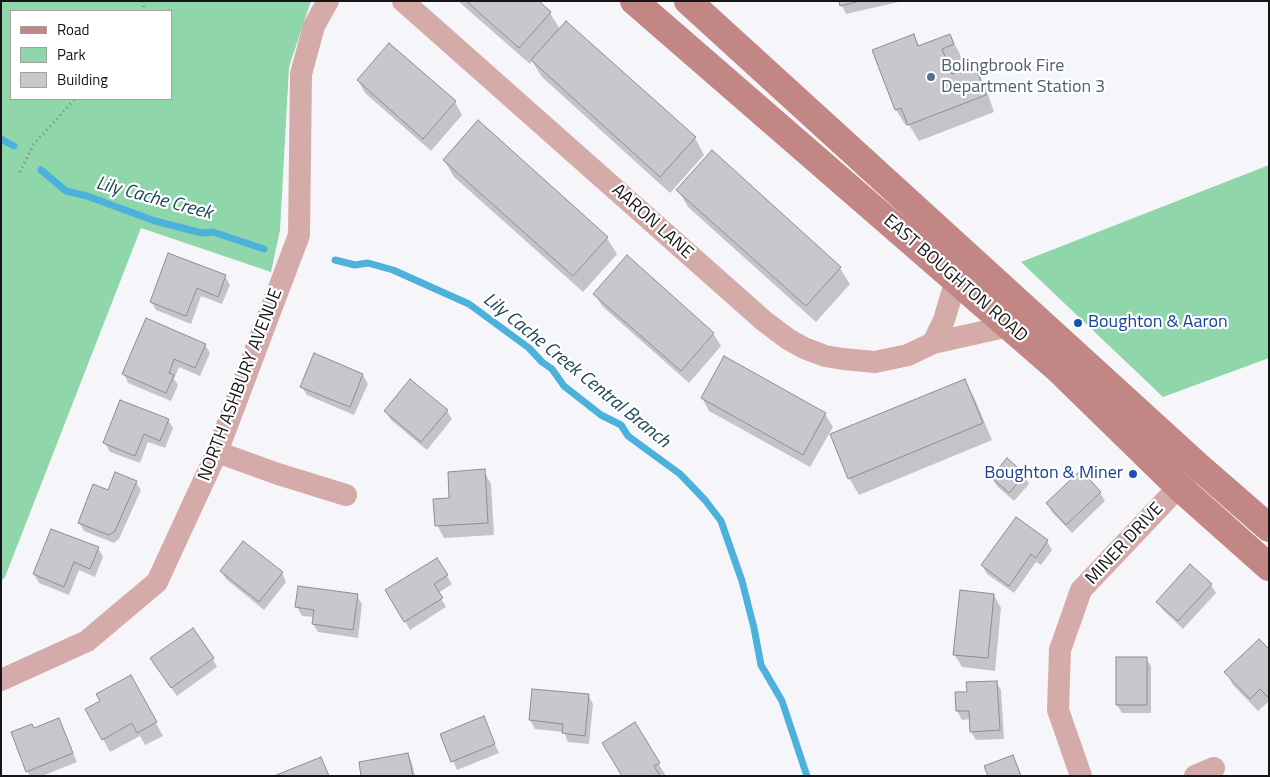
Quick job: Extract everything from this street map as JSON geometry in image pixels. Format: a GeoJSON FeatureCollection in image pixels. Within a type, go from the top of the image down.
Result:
{"type":"FeatureCollection","features":[{"type":"Feature","properties":{"kind":"main road","name":"EAST BOUGHTON ROAD"},"geometry":{"type":"LineString","coordinates":[[634,1],[1058,369],[1179,487],[1269,567]]}},
{"type":"Feature","properties":{"kind":"main road","name":"EAST BOUGHTON ROAD"},"geometry":{"type":"LineString","coordinates":[[688,1],[1198,466],[1269,528]]}},
{"type":"Feature","properties":{"kind":"street","name":"NORTH ASHBURY AVENUE"},"geometry":{"type":"LineString","coordinates":[[1,680],[86,641],[157,582],[217,452],[299,235],[301,74],[314,26],[328,1]]}},
{"type":"Feature","properties":{"kind":"street","name":"AARON LANE"},"geometry":{"type":"LineString","coordinates":[[403,1],[764,321],[804,348],[825,356],[859,362],[875,362],[900,357],[933,343],[1009,326]]}},
{"type":"Feature","properties":{"kind":"street"},"geometry":{"type":"LineString","coordinates":[[933,343],[944,320],[956,280]]}},
{"type":"Feature","properties":{"kind":"street"},"geometry":{"type":"LineString","coordinates":[[217,452],[278,474],[346,495]]}},
{"type":"Feature","properties":{"kind":"street","name":"MINER DRIVE"},"geometry":{"type":"LineString","coordinates":[[1081,776],[1058,710],[1060,650],[1081,590],[1198,466]]}},
{"type":"Feature","properties":{"kind":"path"},"geometry":{"type":"LineString","coordinates":[[20,172],[33,145],[74,100]]}},
{"type":"Feature","properties":{"kind":"green space"},"geometry":{"type":"Polygon","coordinates":[[[1,1],[311,1],[289,67],[280,230],[271,272],[141,228],[5,577],[1,581],[1,1]]]}},
{"type":"Feature","properties":{"kind":"green space"},"geometry":{"type":"Polygon","coordinates":[[[1269,165],[1269,358],[1163,397],[1021,262],[1269,165]]]}},
{"type":"Feature","properties":{"kind":"building"},"geometry":{"type":"Polygon","coordinates":[[[466,1],[539,1],[551,12],[519,48],[466,1]]]}},
{"type":"Feature","properties":{"kind":"building"},"geometry":{"type":"Polygon","coordinates":[[[839,1],[860,1],[840,6],[839,1]]]}},
{"type":"Feature","properties":{"kind":"building"},"geometry":{"type":"Polygon","coordinates":[[[566,21],[696,137],[660,177],[531,60],[566,21]]]}},
{"type":"Feature","properties":{"kind":"building","name":"Bolingbrook Fire Department Station 3"},"geometry":{"type":"Polygon","coordinates":[[[914,34],[918,46],[950,34],[954,44],[942,49],[952,74],[975,65],[986,95],[908,125],[901,108],[895,110],[872,50],[914,34]]]}},
{"type":"Feature","properties":{"kind":"building"},"geometry":{"type":"Polygon","coordinates":[[[389,43],[456,101],[423,139],[357,80],[389,43]]]}},
{"type":"Feature","properties":{"kind":"building"},"geometry":{"type":"Polygon","coordinates":[[[478,120],[608,237],[573,276],[443,160],[478,120]]]}},
{"type":"Feature","properties":{"kind":"building"},"geometry":{"type":"Polygon","coordinates":[[[712,150],[841,267],[806,306],[676,190],[712,150]]]}},
{"type":"Feature","properties":{"kind":"building"},"geometry":{"type":"Polygon","coordinates":[[[168,253],[226,275],[218,297],[197,288],[186,316],[150,302],[168,253]]]}},
{"type":"Feature","properties":{"kind":"building"},"geometry":{"type":"Polygon","coordinates":[[[627,255],[714,333],[681,371],[593,294],[627,255]]]}},
{"type":"Feature","properties":{"kind":"building"},"geometry":{"type":"Polygon","coordinates":[[[146,318],[206,344],[195,368],[174,359],[169,373],[174,375],[166,393],[122,374],[146,318]]]}},
{"type":"Feature","properties":{"kind":"building"},"geometry":{"type":"Polygon","coordinates":[[[314,353],[363,374],[350,407],[300,387],[314,353]]]}},
{"type":"Feature","properties":{"kind":"building"},"geometry":{"type":"Polygon","coordinates":[[[724,356],[826,413],[803,455],[701,398],[724,356]]]}},
{"type":"Feature","properties":{"kind":"building"},"geometry":{"type":"Polygon","coordinates":[[[410,379],[448,410],[421,442],[384,411],[410,379]]]}},
{"type":"Feature","properties":{"kind":"building"},"geometry":{"type":"Polygon","coordinates":[[[965,379],[983,423],[848,479],[830,434],[965,379]]]}},
{"type":"Feature","properties":{"kind":"building"},"geometry":{"type":"Polygon","coordinates":[[[120,400],[169,419],[160,441],[144,434],[135,456],[103,443],[120,400]]]}},
{"type":"Feature","properties":{"kind":"building"},"geometry":{"type":"Polygon","coordinates":[[[1007,458],[1025,474],[1009,493],[991,477],[1007,458]]]}},
{"type":"Feature","properties":{"kind":"building"},"geometry":{"type":"Polygon","coordinates":[[[485,469],[488,523],[435,526],[433,499],[449,498],[448,472],[485,469]]]}},
{"type":"Feature","properties":{"kind":"building"},"geometry":{"type":"Polygon","coordinates":[[[1081,470],[1101,492],[1066,525],[1046,503],[1081,470]]]}},
{"type":"Feature","properties":{"kind":"building"},"geometry":{"type":"Polygon","coordinates":[[[115,472],[137,481],[115,531],[109,535],[78,523],[93,484],[108,490],[115,472]]]}},
{"type":"Feature","properties":{"kind":"building"},"geometry":{"type":"Polygon","coordinates":[[[1016,517],[1048,540],[1036,558],[1031,554],[1009,586],[981,565],[1016,517]]]}},
{"type":"Feature","properties":{"kind":"building"},"geometry":{"type":"Polygon","coordinates":[[[51,529],[99,547],[90,569],[74,562],[64,587],[33,574],[51,529]]]}},
{"type":"Feature","properties":{"kind":"building"},"geometry":{"type":"Polygon","coordinates":[[[243,541],[283,572],[259,602],[220,571],[243,541]]]}},
{"type":"Feature","properties":{"kind":"building"},"geometry":{"type":"Polygon","coordinates":[[[437,558],[448,575],[434,584],[443,598],[404,622],[385,590],[437,558]]]}},
{"type":"Feature","properties":{"kind":"building"},"geometry":{"type":"Polygon","coordinates":[[[1190,564],[1212,584],[1178,621],[1156,602],[1190,564]]]}},
{"type":"Feature","properties":{"kind":"building"},"geometry":{"type":"Polygon","coordinates":[[[298,586],[358,594],[353,630],[312,624],[314,610],[295,607],[298,586]]]}},
{"type":"Feature","properties":{"kind":"building"},"geometry":{"type":"Polygon","coordinates":[[[960,590],[994,594],[988,658],[953,655],[960,590]]]}},
{"type":"Feature","properties":{"kind":"building"},"geometry":{"type":"Polygon","coordinates":[[[193,628],[214,658],[171,688],[150,658],[193,628]]]}},
{"type":"Feature","properties":{"kind":"building"},"geometry":{"type":"Polygon","coordinates":[[[1259,639],[1269,649],[1269,698],[1260,689],[1250,699],[1224,672],[1259,639]]]}},
{"type":"Feature","properties":{"kind":"building"},"geometry":{"type":"Polygon","coordinates":[[[1116,657],[1147,657],[1147,705],[1116,705],[1116,657]]]}},
{"type":"Feature","properties":{"kind":"building"},"geometry":{"type":"Polygon","coordinates":[[[131,675],[157,722],[137,733],[132,723],[102,740],[85,709],[100,701],[96,694],[131,675]]]}},
{"type":"Feature","properties":{"kind":"building"},"geometry":{"type":"Polygon","coordinates":[[[997,681],[1000,730],[970,732],[969,711],[956,711],[955,692],[967,692],[966,682],[997,681]]]}},
{"type":"Feature","properties":{"kind":"building"},"geometry":{"type":"Polygon","coordinates":[[[532,689],[589,694],[585,736],[562,733],[563,724],[529,720],[532,689]]]}},
{"type":"Feature","properties":{"kind":"building"},"geometry":{"type":"Polygon","coordinates":[[[484,716],[495,744],[451,762],[440,734],[484,716]]]}},
{"type":"Feature","properties":{"kind":"building"},"geometry":{"type":"Polygon","coordinates":[[[59,718],[73,753],[26,772],[11,732],[32,724],[34,728],[59,718]]]}},
{"type":"Feature","properties":{"kind":"building"},"geometry":{"type":"Polygon","coordinates":[[[635,722],[660,763],[654,766],[660,776],[622,776],[602,743],[635,722]]]}},
{"type":"Feature","properties":{"kind":"building"},"geometry":{"type":"Polygon","coordinates":[[[408,753],[413,776],[361,776],[359,762],[408,753]]]}},
{"type":"Feature","properties":{"kind":"building"},"geometry":{"type":"Polygon","coordinates":[[[1013,755],[1021,776],[988,776],[984,766],[1013,755]]]}},
{"type":"Feature","properties":{"kind":"building"},"geometry":{"type":"Polygon","coordinates":[[[321,757],[329,776],[274,776],[321,757]]]}},
{"type":"Feature","properties":{"kind":"waterway","name":"Lily Cache Creek"},"geometry":{"type":"LineString","coordinates":[[1,139],[14,146]]}},
{"type":"Feature","properties":{"kind":"waterway","name":"Lily Cache Creek"},"geometry":{"type":"LineString","coordinates":[[41,170],[66,191],[87,196],[155,221],[202,233],[213,232],[264,249]]}},
{"type":"Feature","properties":{"kind":"waterway","name":"Lily Cache Creek Central Branch"},"geometry":{"type":"LineString","coordinates":[[335,260],[355,265],[368,263],[393,270],[469,304],[529,348],[542,362],[552,369],[564,386],[601,415],[621,425],[628,436],[680,474],[705,500],[721,521],[742,581],[761,665],[782,701],[807,776]]}},
{"type":"Feature","properties":{"kind":"place","name":"Bolingbrook Fire Department Station 3"},"geometry":{"type":"Point","coordinates":[931,77]}},
{"type":"Feature","properties":{"kind":"place","name":"Boughton & Aaron"},"geometry":{"type":"Point","coordinates":[1078,323]}},
{"type":"Feature","properties":{"kind":"place","name":"Boughton & Miner"},"geometry":{"type":"Point","coordinates":[1133,474]}}]}
